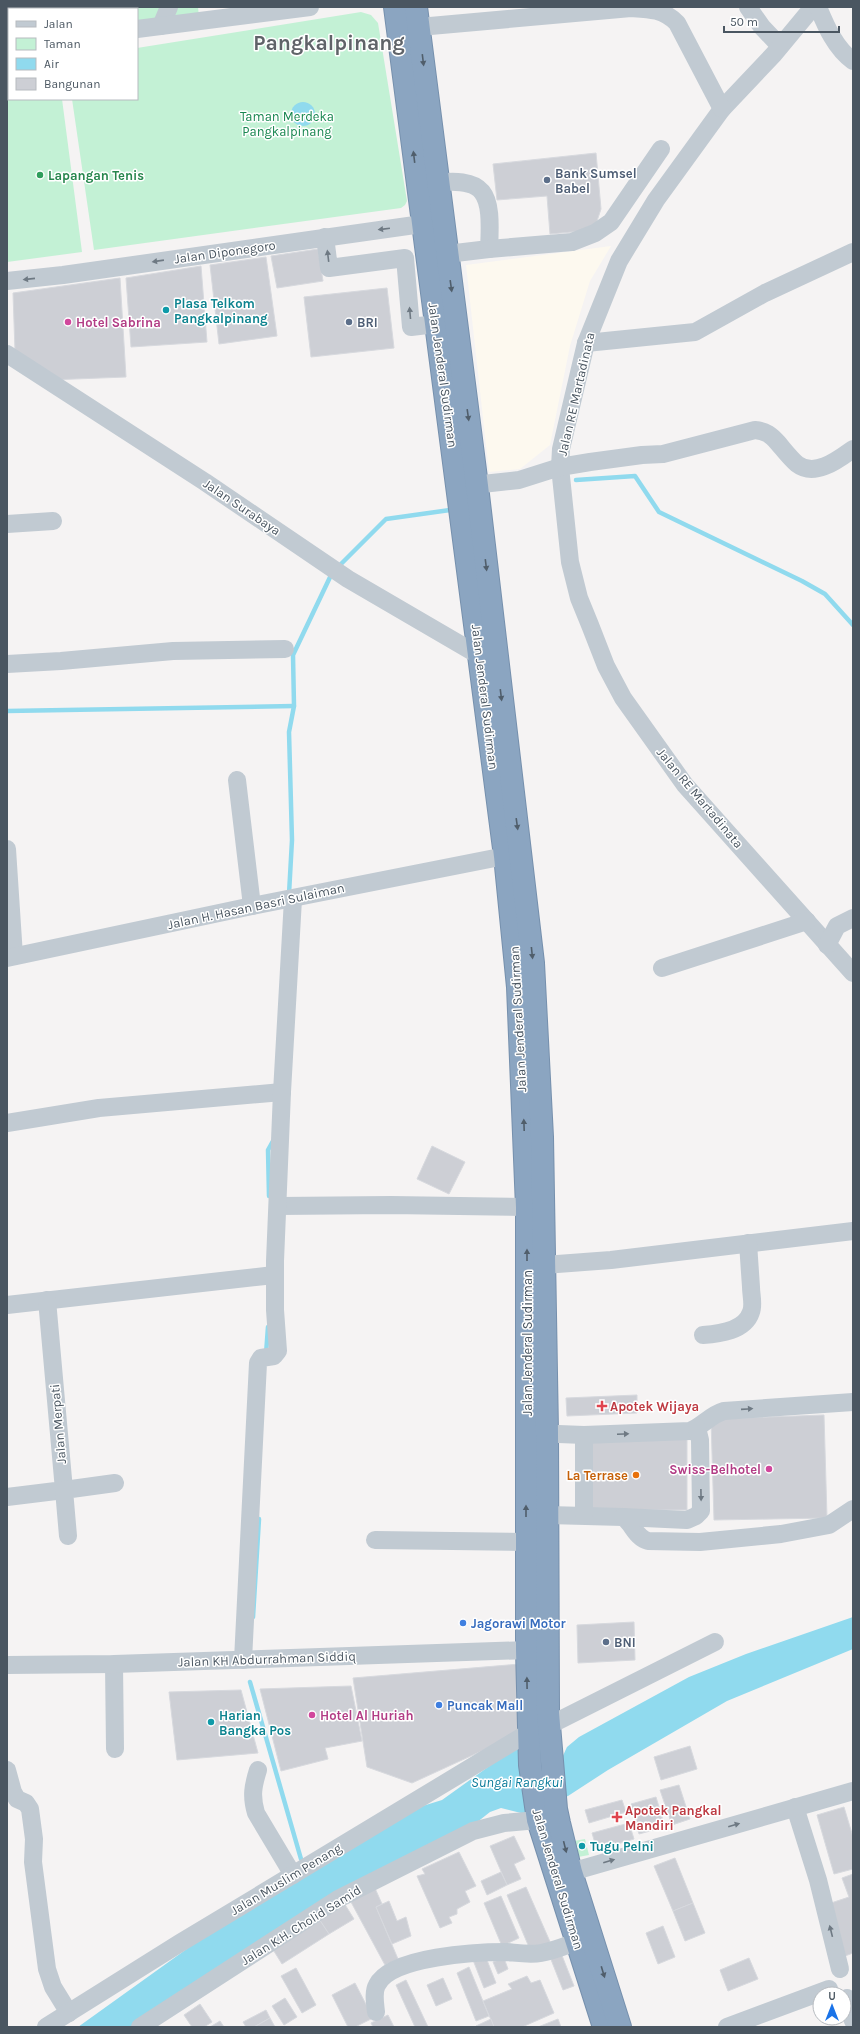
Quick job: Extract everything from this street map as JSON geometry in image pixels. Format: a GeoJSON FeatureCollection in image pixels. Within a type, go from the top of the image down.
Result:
{"type":"FeatureCollection","features":[{"type":"Feature","properties":{"kind":"highway","name":"Jalan Jenderal Sudirman"},"geometry":{"type":"LineString","coordinates":[[395,7],[428,184]]}},
{"type":"Feature","properties":{"kind":"highway","name":"Jalan Jenderal Sudirman"},"geometry":{"type":"LineString","coordinates":[[417,17],[428,184],[432,222],[436,324],[468,486],[533,963],[540,1092],[544,1265],[536,1433],[527,1542],[528,1741],[544,1815],[576,1942],[604,2027]]}},
{"type":"Feature","properties":{"kind":"highway","name":"Jalan Jenderal Sudirman"},"geometry":{"type":"LineString","coordinates":[[432,222],[446,254],[468,486],[480,656],[505,856],[518,987],[536,1433],[548,1515],[548,1726],[550,1749],[544,1815],[571,1872],[620,2027]]}},
{"type":"Feature","properties":{"kind":"street"},"geometry":{"type":"LineString","coordinates":[[161,26],[169,7]]}},
{"type":"Feature","properties":{"kind":"street"},"geometry":{"type":"LineString","coordinates":[[138,29],[310,7]]}},
{"type":"Feature","properties":{"kind":"street"},"geometry":{"type":"LineString","coordinates":[[748,7],[762,27],[780,46]]}},
{"type":"Feature","properties":{"kind":"street","name":"Jalan RE Martadinata"},"geometry":{"type":"LineString","coordinates":[[813,7],[780,46],[722,109],[656,200],[619,261],[586,343],[561,449],[560,467],[570,562],[579,598],[606,666],[623,698],[684,785],[853,973]]}},
{"type":"Feature","properties":{"kind":"street"},"geometry":{"type":"LineString","coordinates":[[818,7],[829,33],[853,61]]}},
{"type":"Feature","properties":{"kind":"street"},"geometry":{"type":"LineString","coordinates":[[417,17],[631,8],[655,10],[669,15],[677,23],[722,109]]}},
{"type":"Feature","properties":{"kind":"street"},"geometry":{"type":"LineString","coordinates":[[446,254],[572,242],[595,233],[611,222],[662,149]]}},
{"type":"Feature","properties":{"kind":"street"},"geometry":{"type":"LineString","coordinates":[[428,184],[468,182],[477,186],[482,191],[488,204],[491,228],[489,249]]}},
{"type":"Feature","properties":{"kind":"street"},"geometry":{"type":"LineString","coordinates":[[615,216],[639,228]]}},
{"type":"Feature","properties":{"kind":"street","name":"Jalan Diponegoro"},"geometry":{"type":"LineString","coordinates":[[7,281],[63,275],[432,222]]}},
{"type":"Feature","properties":{"kind":"street"},"geometry":{"type":"LineString","coordinates":[[325,237],[329,268],[405,258],[412,327],[436,324]]}},
{"type":"Feature","properties":{"kind":"street"},"geometry":{"type":"LineString","coordinates":[[586,343],[695,332],[765,293],[853,252]]}},
{"type":"Feature","properties":{"kind":"street","name":"Jalan Surabaya"},"geometry":{"type":"LineString","coordinates":[[7,354],[287,537],[348,579],[480,656]]}},
{"type":"Feature","properties":{"kind":"street"},"geometry":{"type":"LineString","coordinates":[[468,486],[520,480],[560,467],[663,454],[755,430],[764,431],[770,435],[798,465],[805,467],[827,466],[853,449]]}},
{"type":"Feature","properties":{"kind":"street"},"geometry":{"type":"LineString","coordinates":[[7,524],[53,521]]}},
{"type":"Feature","properties":{"kind":"street"},"geometry":{"type":"LineString","coordinates":[[7,664],[61,662],[180,650],[285,649]]}},
{"type":"Feature","properties":{"kind":"street"},"geometry":{"type":"LineString","coordinates":[[237,780],[252,906]]}},
{"type":"Feature","properties":{"kind":"street"},"geometry":{"type":"LineString","coordinates":[[7,849],[10,957]]}},
{"type":"Feature","properties":{"kind":"street","name":"Jalan H. Hasan Basri Sulaiman"},"geometry":{"type":"LineString","coordinates":[[10,957],[252,906],[289,900],[505,856]]}},
{"type":"Feature","properties":{"kind":"street"},"geometry":{"type":"LineString","coordinates":[[243,1660],[258,1368],[267,1357],[277,1353],[278,1347],[269,1276],[278,1206],[277,1092],[289,900]]}},
{"type":"Feature","properties":{"kind":"street"},"geometry":{"type":"LineString","coordinates":[[827,945],[837,926],[853,918]]}},
{"type":"Feature","properties":{"kind":"street"},"geometry":{"type":"LineString","coordinates":[[662,968],[807,921]]}},
{"type":"Feature","properties":{"kind":"street"},"geometry":{"type":"LineString","coordinates":[[7,1123],[99,1108],[277,1092]]}},
{"type":"Feature","properties":{"kind":"street"},"geometry":{"type":"LineString","coordinates":[[278,1206],[391,1205],[527,1207]]}},
{"type":"Feature","properties":{"kind":"street"},"geometry":{"type":"LineString","coordinates":[[544,1265],[611,1260],[853,1231]]}},
{"type":"Feature","properties":{"kind":"street"},"geometry":{"type":"LineString","coordinates":[[703,1335],[720,1334],[746,1321],[750,1315],[752,1304],[748,1244]]}},
{"type":"Feature","properties":{"kind":"street"},"geometry":{"type":"LineString","coordinates":[[7,1305],[269,1276]]}},
{"type":"Feature","properties":{"kind":"street","name":"Jalan Merpati"},"geometry":{"type":"LineString","coordinates":[[47,1300],[68,1536]]}},
{"type":"Feature","properties":{"kind":"street"},"geometry":{"type":"LineString","coordinates":[[536,1433],[584,1435],[681,1432],[697,1428],[715,1413],[853,1402]]}},
{"type":"Feature","properties":{"kind":"street"},"geometry":{"type":"LineString","coordinates":[[548,1515],[584,1515],[687,1520],[696,1516],[701,1511],[700,1440],[697,1428]]}},
{"type":"Feature","properties":{"kind":"street"},"geometry":{"type":"LineString","coordinates":[[584,1435],[584,1515]]}},
{"type":"Feature","properties":{"kind":"street"},"geometry":{"type":"LineString","coordinates":[[7,1497],[115,1483]]}},
{"type":"Feature","properties":{"kind":"street"},"geometry":{"type":"LineString","coordinates":[[623,1517],[641,1538],[648,1541],[700,1542],[781,1534],[829,1525],[853,1509]]}},
{"type":"Feature","properties":{"kind":"street"},"geometry":{"type":"LineString","coordinates":[[375,1540],[527,1542]]}},
{"type":"Feature","properties":{"kind":"street"},"geometry":{"type":"LineString","coordinates":[[548,1726],[715,1642]]}},
{"type":"Feature","properties":{"kind":"street","name":"Jalan KH Abdurrahman Siddiq"},"geometry":{"type":"LineString","coordinates":[[7,1665],[114,1664],[527,1650]]}},
{"type":"Feature","properties":{"kind":"street"},"geometry":{"type":"LineString","coordinates":[[114,1664],[115,1749]]}},
{"type":"Feature","properties":{"kind":"street","name":"Jalan Muslim Penang"},"geometry":{"type":"LineString","coordinates":[[46,2027],[180,1942],[293,1875],[528,1741]]}},
{"type":"Feature","properties":{"kind":"street"},"geometry":{"type":"LineString","coordinates":[[7,1770],[13,1792],[12,1801],[26,1803],[30,1809],[34,1840],[33,1862],[46,1969],[53,1987],[68,2013]]}},
{"type":"Feature","properties":{"kind":"street"},"geometry":{"type":"LineString","coordinates":[[258,1770],[252,1792],[253,1804],[260,1819],[293,1875]]}},
{"type":"Feature","properties":{"kind":"street"},"geometry":{"type":"LineString","coordinates":[[795,1807],[800,1804],[853,1788]]}},
{"type":"Feature","properties":{"kind":"street"},"geometry":{"type":"LineString","coordinates":[[571,1872],[853,1791]]}},
{"type":"Feature","properties":{"kind":"street"},"geometry":{"type":"LineString","coordinates":[[795,1807],[846,1972],[830,1977],[828,1983],[832,1986]]}},
{"type":"Feature","properties":{"kind":"street","name":"Jalan K.H. Cholid Samid"},"geometry":{"type":"LineString","coordinates":[[140,2027],[338,1899],[473,1831],[544,1815]]}},
{"type":"Feature","properties":{"kind":"street"},"geometry":{"type":"LineString","coordinates":[[376,2012],[375,1992],[377,1984],[386,1975],[406,1964],[420,1960],[480,1954],[540,1953],[576,1942]]}},
{"type":"Feature","properties":{"kind":"street"},"geometry":{"type":"LineString","coordinates":[[727,2027],[812,2002]]}},
{"type":"Feature","properties":{"kind":"shaded area"},"geometry":{"type":"Polygon","coordinates":[[[611,246],[590,281],[570,346],[550,445],[520,469],[489,472],[466,265],[611,246]]]}},
{"type":"Feature","properties":{"kind":"green space"},"geometry":{"type":"Polygon","coordinates":[[[7,7],[198,7],[199,17],[138,24],[138,8],[8,8],[7,40],[7,7]]]}},
{"type":"Feature","properties":{"kind":"green space","name":"Taman Merdeka Pangkalpinang"},"geometry":{"type":"Polygon","coordinates":[[[361,12],[371,15],[378,23],[407,201],[405,205],[401,208],[94,250],[72,100],[138,100],[138,48],[361,12]]]}},
{"type":"Feature","properties":{"kind":"green space","name":"Lapangan Tenis"},"geometry":{"type":"Polygon","coordinates":[[[8,65],[8,100],[62,100],[82,252],[7,262],[8,65]]]}},
{"type":"Feature","properties":{"kind":"green space"},"geometry":{"type":"Polygon","coordinates":[[[585,1839],[589,1855],[578,1857],[574,1841],[585,1839]]]}},
{"type":"Feature","properties":{"kind":"water"},"geometry":{"type":"Polygon","coordinates":[[[303,102],[311,106],[315,114],[311,122],[303,126],[295,122],[291,114],[295,106],[303,102]]]}},
{"type":"Feature","properties":{"kind":"water","name":"Sungai Rangkui"},"geometry":{"type":"Polygon","coordinates":[[[853,1617],[853,1649],[727,1701],[608,1770],[568,1796],[525,1814],[501,1808],[490,1812],[476,1823],[133,2027],[78,2027],[209,1933],[413,1809],[442,1800],[516,1747],[546,1765],[561,1760],[567,1747],[579,1737],[689,1677],[746,1654],[853,1617]]]}},
{"type":"Feature","properties":{"kind":"building","name":"Bank Sumsel Babel"},"geometry":{"type":"Polygon","coordinates":[[[596,153],[601,209],[594,230],[550,234],[547,196],[497,200],[493,164],[596,153]]]}},
{"type":"Feature","properties":{"kind":"building"},"geometry":{"type":"Polygon","coordinates":[[[318,249],[323,281],[277,288],[271,256],[318,249]]]}},
{"type":"Feature","properties":{"kind":"building"},"geometry":{"type":"Polygon","coordinates":[[[266,257],[277,336],[219,344],[210,265],[266,257]]]}},
{"type":"Feature","properties":{"kind":"building","name":"Plasa Telkom Pangkalpinang"},"geometry":{"type":"Polygon","coordinates":[[[201,266],[207,342],[131,347],[126,278],[201,266]]]}},
{"type":"Feature","properties":{"kind":"building","name":"Hotel Sabrina"},"geometry":{"type":"Polygon","coordinates":[[[120,278],[126,377],[49,380],[15,351],[13,293],[120,278]]]}},
{"type":"Feature","properties":{"kind":"building","name":"BRI"},"geometry":{"type":"Polygon","coordinates":[[[387,288],[394,348],[311,357],[304,297],[387,288]]]}},
{"type":"Feature","properties":{"kind":"building"},"geometry":{"type":"Polygon","coordinates":[[[432,1146],[465,1162],[449,1194],[417,1179],[432,1146]]]}},
{"type":"Feature","properties":{"kind":"building","name":"Apotek Wijaya"},"geometry":{"type":"Polygon","coordinates":[[[637,1395],[637,1413],[567,1416],[566,1398],[637,1395]]]}},
{"type":"Feature","properties":{"kind":"building","name":"Swiss-Belhotel"},"geometry":{"type":"Polygon","coordinates":[[[824,1415],[827,1518],[714,1520],[711,1419],[824,1415]]]}},
{"type":"Feature","properties":{"kind":"building","name":"La Terrase"},"geometry":{"type":"Polygon","coordinates":[[[687,1436],[687,1510],[585,1510],[585,1440],[687,1436]]]}},
{"type":"Feature","properties":{"kind":"building","name":"BNI"},"geometry":{"type":"Polygon","coordinates":[[[634,1622],[635,1660],[578,1663],[577,1625],[634,1622]]]}},
{"type":"Feature","properties":{"kind":"building","name":"Puncak Mall"},"geometry":{"type":"Polygon","coordinates":[[[520,1664],[521,1733],[412,1783],[367,1767],[353,1678],[520,1664]]]}},
{"type":"Feature","properties":{"kind":"building","name":"Hotel Al Huriah"},"geometry":{"type":"Polygon","coordinates":[[[351,1686],[362,1741],[325,1748],[328,1759],[281,1771],[260,1689],[351,1686]]]}},
{"type":"Feature","properties":{"kind":"building","name":"Harian Bangka Pos"},"geometry":{"type":"Polygon","coordinates":[[[241,1690],[258,1753],[177,1760],[169,1692],[241,1690]]]}},
{"type":"Feature","properties":{"kind":"building"},"geometry":{"type":"Polygon","coordinates":[[[690,1746],[697,1769],[661,1780],[654,1757],[690,1746]]]}},
{"type":"Feature","properties":{"kind":"building"},"geometry":{"type":"Polygon","coordinates":[[[679,1785],[690,1819],[672,1825],[660,1790],[679,1785]]]}},
{"type":"Feature","properties":{"kind":"building"},"geometry":{"type":"Polygon","coordinates":[[[656,1797],[665,1827],[639,1834],[631,1804],[656,1797]]]}},
{"type":"Feature","properties":{"kind":"building"},"geometry":{"type":"Polygon","coordinates":[[[622,1800],[626,1812],[589,1823],[585,1810],[622,1800]]]}},
{"type":"Feature","properties":{"kind":"building"},"geometry":{"type":"Polygon","coordinates":[[[844,1807],[853,1837],[853,1869],[834,1874],[817,1815],[844,1807]]]}},
{"type":"Feature","properties":{"kind":"building"},"geometry":{"type":"Polygon","coordinates":[[[629,1823],[634,1839],[597,1850],[592,1833],[629,1823]]]}},
{"type":"Feature","properties":{"kind":"building"},"geometry":{"type":"Polygon","coordinates":[[[514,1836],[525,1859],[514,1864],[521,1879],[507,1885],[490,1846],[514,1836]]]}},
{"type":"Feature","properties":{"kind":"building"},"geometry":{"type":"Polygon","coordinates":[[[459,1852],[476,1886],[465,1891],[470,1902],[457,1909],[457,1914],[449,1917],[452,1923],[440,1928],[417,1876],[425,1874],[422,1869],[459,1852]]]}},
{"type":"Feature","properties":{"kind":"building"},"geometry":{"type":"Polygon","coordinates":[[[675,1858],[693,1903],[673,1911],[654,1866],[675,1858]]]}},
{"type":"Feature","properties":{"kind":"building"},"geometry":{"type":"Polygon","coordinates":[[[501,1872],[507,1885],[487,1895],[481,1881],[501,1872]]]}},
{"type":"Feature","properties":{"kind":"building"},"geometry":{"type":"Polygon","coordinates":[[[853,1874],[853,1953],[845,1956],[828,1904],[849,1897],[842,1878],[853,1874]]]}},
{"type":"Feature","properties":{"kind":"building"},"geometry":{"type":"Polygon","coordinates":[[[374,1886],[382,1904],[376,1907],[398,1959],[385,1965],[351,1902],[374,1886]]]}},
{"type":"Feature","properties":{"kind":"building"},"geometry":{"type":"Polygon","coordinates":[[[526,1887],[551,1944],[531,1952],[507,1895],[526,1887]]]}},
{"type":"Feature","properties":{"kind":"building"},"geometry":{"type":"Polygon","coordinates":[[[501,1896],[519,1938],[502,1946],[484,1903],[501,1896]]]}},
{"type":"Feature","properties":{"kind":"building"},"geometry":{"type":"Polygon","coordinates":[[[389,1901],[397,1921],[406,1917],[411,1936],[392,1944],[376,1907],[389,1901]]]}},
{"type":"Feature","properties":{"kind":"building"},"geometry":{"type":"Polygon","coordinates":[[[344,1903],[354,1919],[329,1934],[319,1919],[344,1903]]]}},
{"type":"Feature","properties":{"kind":"building"},"geometry":{"type":"Polygon","coordinates":[[[693,1903],[705,1933],[685,1941],[673,1911],[693,1903]]]}},
{"type":"Feature","properties":{"kind":"building"},"geometry":{"type":"Polygon","coordinates":[[[319,1919],[329,1934],[282,1964],[272,1948],[319,1919]]]}},
{"type":"Feature","properties":{"kind":"building"},"geometry":{"type":"Polygon","coordinates":[[[663,1926],[675,1957],[658,1964],[646,1933],[663,1926]]]}},
{"type":"Feature","properties":{"kind":"building"},"geometry":{"type":"Polygon","coordinates":[[[561,1953],[574,1986],[563,1990],[550,1957],[561,1953]]]}},
{"type":"Feature","properties":{"kind":"building"},"geometry":{"type":"Polygon","coordinates":[[[485,1955],[496,1983],[484,1988],[473,1960],[485,1955]]]}},
{"type":"Feature","properties":{"kind":"building"},"geometry":{"type":"Polygon","coordinates":[[[504,1958],[508,1969],[498,1974],[493,1962],[504,1958]]]}},
{"type":"Feature","properties":{"kind":"building"},"geometry":{"type":"Polygon","coordinates":[[[749,1958],[758,1979],[728,1991],[720,1970],[749,1958]]]}},
{"type":"Feature","properties":{"kind":"building"},"geometry":{"type":"Polygon","coordinates":[[[469,1967],[489,2016],[476,2021],[457,1973],[469,1967]]]}},
{"type":"Feature","properties":{"kind":"building"},"geometry":{"type":"Polygon","coordinates":[[[296,1968],[316,2005],[302,2013],[281,1976],[296,1968]]]}},
{"type":"Feature","properties":{"kind":"building"},"geometry":{"type":"Polygon","coordinates":[[[527,1976],[531,1983],[540,1980],[554,2013],[522,2027],[494,2027],[483,2001],[512,1989],[508,1984],[527,1976]]]}},
{"type":"Feature","properties":{"kind":"building"},"geometry":{"type":"Polygon","coordinates":[[[443,1978],[452,1999],[436,2006],[427,1985],[443,1978]]]}},
{"type":"Feature","properties":{"kind":"building"},"geometry":{"type":"Polygon","coordinates":[[[406,1980],[428,2027],[415,2027],[396,1985],[406,1980]]]}},
{"type":"Feature","properties":{"kind":"building"},"geometry":{"type":"Polygon","coordinates":[[[355,1983],[373,2018],[355,2027],[348,2027],[332,1995],[355,1983]]]}},
{"type":"Feature","properties":{"kind":"building"},"geometry":{"type":"Polygon","coordinates":[[[285,1998],[297,2017],[284,2025],[272,2006],[285,1998]]]}},
{"type":"Feature","properties":{"kind":"building"},"geometry":{"type":"Polygon","coordinates":[[[200,2004],[212,2022],[204,2027],[192,2027],[184,2015],[200,2004]]]}},
{"type":"Feature","properties":{"kind":"building"},"geometry":{"type":"Polygon","coordinates":[[[266,2010],[270,2018],[254,2027],[246,2027],[243,2022],[266,2010]]]}},
{"type":"Feature","properties":{"kind":"building"},"geometry":{"type":"Polygon","coordinates":[[[388,2015],[394,2027],[373,2027],[371,2023],[388,2015]]]}},
{"type":"Feature","properties":{"kind":"building"},"geometry":{"type":"Polygon","coordinates":[[[270,2018],[275,2027],[254,2027],[270,2018]]]}},
{"type":"Feature","properties":{"kind":"building"},"geometry":{"type":"Polygon","coordinates":[[[491,2019],[494,2027],[476,2027],[476,2026],[491,2019]]]}},
{"type":"Feature","properties":{"kind":"building"},"geometry":{"type":"Polygon","coordinates":[[[558,2019],[561,2027],[538,2027],[558,2019]]]}},
{"type":"Feature","properties":{"kind":"building"},"geometry":{"type":"Polygon","coordinates":[[[220,2021],[224,2027],[210,2027],[220,2021]]]}},
{"type":"Feature","properties":{"kind":"waterway"},"geometry":{"type":"LineString","coordinates":[[576,480],[635,476],[659,512],[802,581],[825,594],[853,625]]}},
{"type":"Feature","properties":{"kind":"waterway"},"geometry":{"type":"LineString","coordinates":[[337,568],[386,519],[450,510]]}},
{"type":"Feature","properties":{"kind":"waterway"},"geometry":{"type":"LineString","coordinates":[[289,894],[292,840],[289,732],[294,706],[293,655],[332,573]]}},
{"type":"Feature","properties":{"kind":"waterway"},"geometry":{"type":"LineString","coordinates":[[7,711],[294,706]]}},
{"type":"Feature","properties":{"kind":"waterway"},"geometry":{"type":"LineString","coordinates":[[269,1196],[268,1150],[273,1141]]}},
{"type":"Feature","properties":{"kind":"waterway"},"geometry":{"type":"LineString","coordinates":[[266,1354],[268,1327]]}},
{"type":"Feature","properties":{"kind":"waterway"},"geometry":{"type":"LineString","coordinates":[[253,1617],[259,1519]]}},
{"type":"Feature","properties":{"kind":"waterway"},"geometry":{"type":"LineString","coordinates":[[250,1682],[301,1859]]}},
{"type":"Feature","properties":{"kind":"place","name":"Lapangan Tenis"},"geometry":{"type":"Point","coordinates":[40,175]}},
{"type":"Feature","properties":{"kind":"place","name":"Bank Sumsel Babel"},"geometry":{"type":"Point","coordinates":[547,180]}},
{"type":"Feature","properties":{"kind":"place","name":"Plasa Telkom Pangkalpinang"},"geometry":{"type":"Point","coordinates":[166,310]}},
{"type":"Feature","properties":{"kind":"place","name":"Hotel Sabrina"},"geometry":{"type":"Point","coordinates":[68,322]}},
{"type":"Feature","properties":{"kind":"place","name":"BRI"},"geometry":{"type":"Point","coordinates":[349,322]}},
{"type":"Feature","properties":{"kind":"place","name":"Apotek Wijaya"},"geometry":{"type":"Point","coordinates":[602,1406]}},
{"type":"Feature","properties":{"kind":"place","name":"Swiss-Belhotel"},"geometry":{"type":"Point","coordinates":[769,1469]}},
{"type":"Feature","properties":{"kind":"place","name":"La Terrase"},"geometry":{"type":"Point","coordinates":[636,1475]}},
{"type":"Feature","properties":{"kind":"place","name":"Jagorawi Motor"},"geometry":{"type":"Point","coordinates":[463,1623]}},
{"type":"Feature","properties":{"kind":"place","name":"BNI"},"geometry":{"type":"Point","coordinates":[606,1642]}},
{"type":"Feature","properties":{"kind":"place","name":"Puncak Mall"},"geometry":{"type":"Point","coordinates":[439,1705]}},
{"type":"Feature","properties":{"kind":"place","name":"Hotel Al Huriah"},"geometry":{"type":"Point","coordinates":[312,1715]}},
{"type":"Feature","properties":{"kind":"place","name":"Harian Bangka Pos"},"geometry":{"type":"Point","coordinates":[211,1722]}},
{"type":"Feature","properties":{"kind":"place","name":"Apotek Pangkal Mandiri"},"geometry":{"type":"Point","coordinates":[617,1817]}},
{"type":"Feature","properties":{"kind":"place","name":"Tugu Pelni"},"geometry":{"type":"Point","coordinates":[582,1846]}},
{"type":"Feature","properties":{"kind":"district","name":"Pangkalpinang"},"geometry":{"type":"Point","coordinates":[329,43]}}]}
